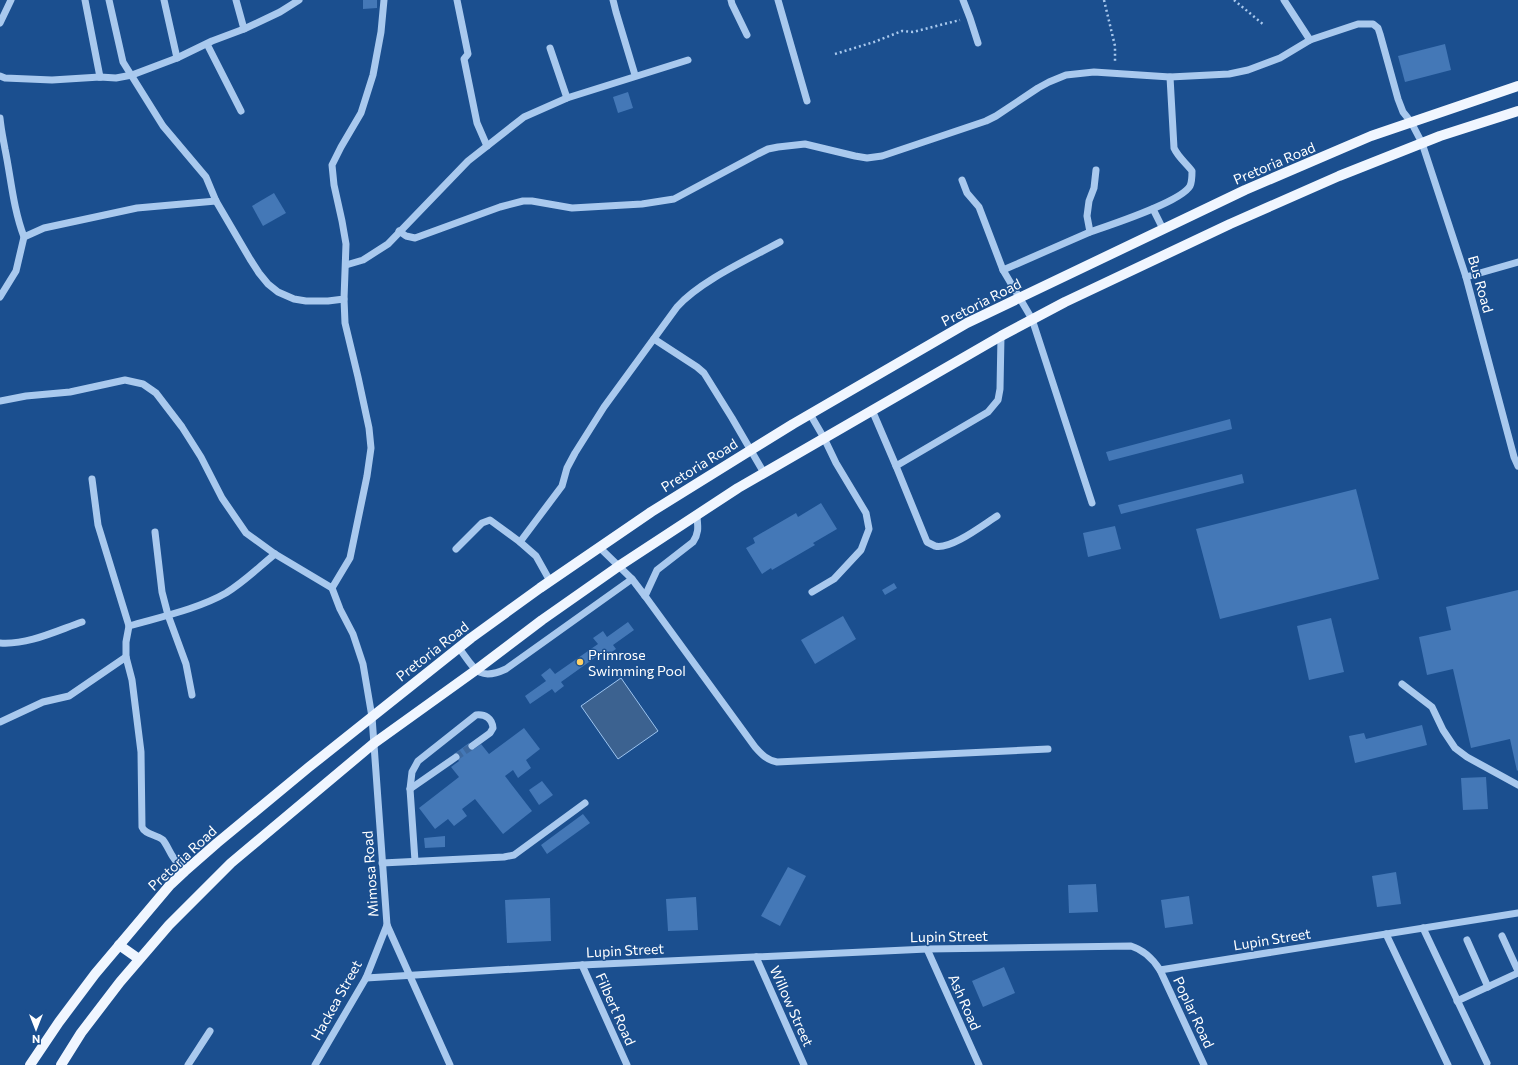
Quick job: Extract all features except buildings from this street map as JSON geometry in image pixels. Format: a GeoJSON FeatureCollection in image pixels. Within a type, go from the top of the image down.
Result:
{"type":"FeatureCollection","features":[{"type":"Feature","properties":{"kind":"main road","name":"Pretoria Road"},"geometry":{"type":"LineString","coordinates":[[30,1065],[64,1016],[119,944],[185,871],[254,813],[459,648],[550,581],[651,512],[810,414],[967,323],[1020,299],[1050,282],[1245,190],[1371,136],[1518,86]]}},
{"type":"Feature","properties":{"kind":"main road"},"geometry":{"type":"LineString","coordinates":[[60,1065],[81,1033],[139,959],[169,924],[231,863],[373,744],[476,670],[542,620],[620,566],[697,517],[738,488],[1001,336],[1065,302],[1230,224],[1339,176],[1422,143],[1518,111]]}},
{"type":"Feature","properties":{"kind":"main road"},"geometry":{"type":"LineString","coordinates":[[119,944],[139,959]]}},
{"type":"Feature","properties":{"kind":"street"},"geometry":{"type":"LineString","coordinates":[[0,23],[11,0]]}},
{"type":"Feature","properties":{"kind":"street"},"geometry":{"type":"LineString","coordinates":[[85,0],[100,77]]}},
{"type":"Feature","properties":{"kind":"street"},"geometry":{"type":"LineString","coordinates":[[109,0],[123,62],[163,126],[206,177],[216,201],[250,259],[268,284],[278,292],[294,299],[306,301],[344,299]]}},
{"type":"Feature","properties":{"kind":"street"},"geometry":{"type":"LineString","coordinates":[[164,0],[177,58]]}},
{"type":"Feature","properties":{"kind":"street"},"geometry":{"type":"LineString","coordinates":[[236,0],[244,29]]}},
{"type":"Feature","properties":{"kind":"street"},"geometry":{"type":"LineString","coordinates":[[0,76],[5,78],[52,80],[100,77],[116,78],[132,75],[177,58],[244,29],[280,12],[299,0]]}},
{"type":"Feature","properties":{"kind":"street"},"geometry":{"type":"LineString","coordinates":[[0,401],[26,396],[70,392],[126,380],[143,384],[156,393],[182,428],[201,456],[222,498],[246,533],[275,554],[332,588],[350,558],[367,476],[371,448],[369,428],[360,384],[345,323],[344,299],[346,244],[334,185],[332,165],[340,147],[361,113],[373,76],[381,32],[384,0]]}},
{"type":"Feature","properties":{"kind":"street"},"geometry":{"type":"LineString","coordinates":[[457,0],[468,54],[464,59],[477,123],[487,146]]}},
{"type":"Feature","properties":{"kind":"street"},"geometry":{"type":"LineString","coordinates":[[613,0],[635,76]]}},
{"type":"Feature","properties":{"kind":"street"},"geometry":{"type":"LineString","coordinates":[[731,0],[747,35]]}},
{"type":"Feature","properties":{"kind":"street"},"geometry":{"type":"LineString","coordinates":[[778,0],[807,101]]}},
{"type":"Feature","properties":{"kind":"street"},"geometry":{"type":"LineString","coordinates":[[963,0],[978,43]]}},
{"type":"Feature","properties":{"kind":"street"},"geometry":{"type":"LineString","coordinates":[[399,231],[406,236],[415,238],[523,200],[532,200],[572,208],[642,204],[674,199],[768,149],[792,144],[805,144],[867,158],[882,156],[986,121],[1038,88],[1057,78],[1082,72],[1170,77],[1229,74],[1248,70],[1280,58],[1310,40],[1284,0]]}},
{"type":"Feature","properties":{"kind":"street","name":"Bus Road"},"geometry":{"type":"LineString","coordinates":[[1310,40],[1358,24],[1370,23],[1376,25],[1380,34],[1398,99],[1403,112],[1411,122],[1422,143],[1466,277],[1518,466]]}},
{"type":"Feature","properties":{"kind":"street"},"geometry":{"type":"LineString","coordinates":[[207,44],[242,111]]}},
{"type":"Feature","properties":{"kind":"street"},"geometry":{"type":"LineString","coordinates":[[550,48],[567,98]]}},
{"type":"Feature","properties":{"kind":"street"},"geometry":{"type":"LineString","coordinates":[[346,265],[363,260],[388,244],[399,231],[468,162],[524,117],[567,98],[688,60]]}},
{"type":"Feature","properties":{"kind":"street"},"geometry":{"type":"LineString","coordinates":[[1003,270],[1016,266],[1090,232],[1153,209],[1188,189],[1192,181],[1192,171],[1177,155],[1174,148],[1170,77]]}},
{"type":"Feature","properties":{"kind":"street"},"geometry":{"type":"LineString","coordinates":[[0,118],[3,149],[17,220],[24,237],[16,271],[0,297]]}},
{"type":"Feature","properties":{"kind":"street"},"geometry":{"type":"LineString","coordinates":[[1090,232],[1087,216],[1089,202],[1094,188],[1096,170]]}},
{"type":"Feature","properties":{"kind":"street"},"geometry":{"type":"LineString","coordinates":[[962,180],[967,193],[979,207],[1003,270],[1032,319],[1092,503]]}},
{"type":"Feature","properties":{"kind":"street"},"geometry":{"type":"LineString","coordinates":[[24,237],[44,228],[138,208],[216,201]]}},
{"type":"Feature","properties":{"kind":"street"},"geometry":{"type":"LineString","coordinates":[[1153,209],[1163,229]]}},
{"type":"Feature","properties":{"kind":"street"},"geometry":{"type":"LineString","coordinates":[[520,542],[562,486],[567,468],[604,407],[677,306],[685,297],[723,273],[780,242]]}},
{"type":"Feature","properties":{"kind":"street"},"geometry":{"type":"LineString","coordinates":[[1466,277],[1518,262]]}},
{"type":"Feature","properties":{"kind":"street"},"geometry":{"type":"LineString","coordinates":[[0,280],[8,283]]}},
{"type":"Feature","properties":{"kind":"street"},"geometry":{"type":"LineString","coordinates":[[896,466],[988,412],[998,400],[1000,389],[1001,336]]}},
{"type":"Feature","properties":{"kind":"street"},"geometry":{"type":"LineString","coordinates":[[654,339],[704,373],[764,473]]}},
{"type":"Feature","properties":{"kind":"street"},"geometry":{"type":"LineString","coordinates":[[872,410],[927,542],[935,546],[943,546],[954,543],[997,516]]}},
{"type":"Feature","properties":{"kind":"street"},"geometry":{"type":"LineString","coordinates":[[810,414],[836,463],[866,514],[869,529],[861,550],[834,579],[812,592]]}},
{"type":"Feature","properties":{"kind":"street"},"geometry":{"type":"LineString","coordinates":[[92,479],[98,525],[129,626],[126,642],[126,657],[132,680],[135,715],[141,752],[142,827],[147,833],[155,835],[162,840],[173,857],[185,871]]}},
{"type":"Feature","properties":{"kind":"street"},"geometry":{"type":"LineString","coordinates":[[645,596],[657,570],[693,542],[697,537],[697,517]]}},
{"type":"Feature","properties":{"kind":"street"},"geometry":{"type":"LineString","coordinates":[[456,549],[482,523],[488,521],[496,524],[536,556],[550,581]]}},
{"type":"Feature","properties":{"kind":"street"},"geometry":{"type":"LineString","coordinates":[[155,532],[159,571],[168,615],[186,664],[192,695]]}},
{"type":"Feature","properties":{"kind":"street"},"geometry":{"type":"LineString","coordinates":[[600,547],[632,579],[756,747],[766,758],[770,760],[785,762],[1048,749]]}},
{"type":"Feature","properties":{"kind":"street"},"geometry":{"type":"LineString","coordinates":[[129,626],[168,615],[225,594],[240,584],[275,554]]}},
{"type":"Feature","properties":{"kind":"street"},"geometry":{"type":"LineString","coordinates":[[459,648],[476,670],[487,675],[496,673],[506,668],[632,579]]}},
{"type":"Feature","properties":{"kind":"street","name":"Mimosa Road"},"geometry":{"type":"LineString","coordinates":[[332,588],[340,609],[353,634],[363,664],[372,717],[387,924],[450,1065]]}},
{"type":"Feature","properties":{"kind":"street"},"geometry":{"type":"LineString","coordinates":[[0,643],[12,644],[33,639],[82,622]]}},
{"type":"Feature","properties":{"kind":"street"},"geometry":{"type":"LineString","coordinates":[[0,722],[43,702],[69,696],[126,657]]}},
{"type":"Feature","properties":{"kind":"street"},"geometry":{"type":"LineString","coordinates":[[1402,684],[1432,707],[1443,730],[1455,748],[1467,757],[1518,785]]}},
{"type":"Feature","properties":{"kind":"street"},"geometry":{"type":"LineString","coordinates":[[415,861],[410,789],[412,772],[418,761],[476,715],[488,717],[493,724],[493,728],[490,733],[472,746]]}},
{"type":"Feature","properties":{"kind":"street"},"geometry":{"type":"LineString","coordinates":[[410,789],[456,757]]}},
{"type":"Feature","properties":{"kind":"street"},"geometry":{"type":"LineString","coordinates":[[382,863],[504,857],[514,855],[585,803]]}},
{"type":"Feature","properties":{"kind":"street","name":"Lupin Street"},"geometry":{"type":"LineString","coordinates":[[366,978],[582,964],[927,949],[1123,946],[1138,948],[1150,957],[1160,970],[1518,913]]}},
{"type":"Feature","properties":{"kind":"street","name":"Hackea Street"},"geometry":{"type":"LineString","coordinates":[[315,1065],[366,978],[387,924]]}},
{"type":"Feature","properties":{"kind":"street"},"geometry":{"type":"LineString","coordinates":[[1423,928],[1487,1063]]}},
{"type":"Feature","properties":{"kind":"street"},"geometry":{"type":"LineString","coordinates":[[1386,934],[1448,1065]]}},
{"type":"Feature","properties":{"kind":"street"},"geometry":{"type":"LineString","coordinates":[[1457,1002],[1518,972],[1502,936]]}},
{"type":"Feature","properties":{"kind":"street"},"geometry":{"type":"LineString","coordinates":[[1467,940],[1488,987]]}},
{"type":"Feature","properties":{"kind":"street","name":"Ash Road"},"geometry":{"type":"LineString","coordinates":[[927,949],[979,1065]]}},
{"type":"Feature","properties":{"kind":"street","name":"Willow Street"},"geometry":{"type":"LineString","coordinates":[[756,957],[804,1065]]}},
{"type":"Feature","properties":{"kind":"street","name":"Filbert Road"},"geometry":{"type":"LineString","coordinates":[[582,964],[627,1065]]}},
{"type":"Feature","properties":{"kind":"street","name":"Poplar Road"},"geometry":{"type":"LineString","coordinates":[[1160,970],[1204,1065]]}},
{"type":"Feature","properties":{"kind":"street"},"geometry":{"type":"LineString","coordinates":[[188,1065],[210,1030]]}},
{"type":"Feature","properties":{"kind":"path"},"geometry":{"type":"LineString","coordinates":[[1104,0],[1115,46],[1116,74]]}},
{"type":"Feature","properties":{"kind":"path"},"geometry":{"type":"LineString","coordinates":[[1234,0],[1264,25]]}},
{"type":"Feature","properties":{"kind":"path"},"geometry":{"type":"LineString","coordinates":[[835,54],[874,42],[902,31],[913,32],[970,18]]}},
{"type":"Feature","properties":{"kind":"water"},"geometry":{"type":"Polygon","coordinates":[[[621,678],[658,731],[618,759],[581,706],[621,678]]]}},
{"type":"Feature","properties":{"kind":"tunnel"},"geometry":{"type":"LineString","coordinates":[[456,757],[472,746]]}},
{"type":"Feature","properties":{"kind":"place","name":"Primrose Swimming Pool"},"geometry":{"type":"Point","coordinates":[580,662]}}]}
